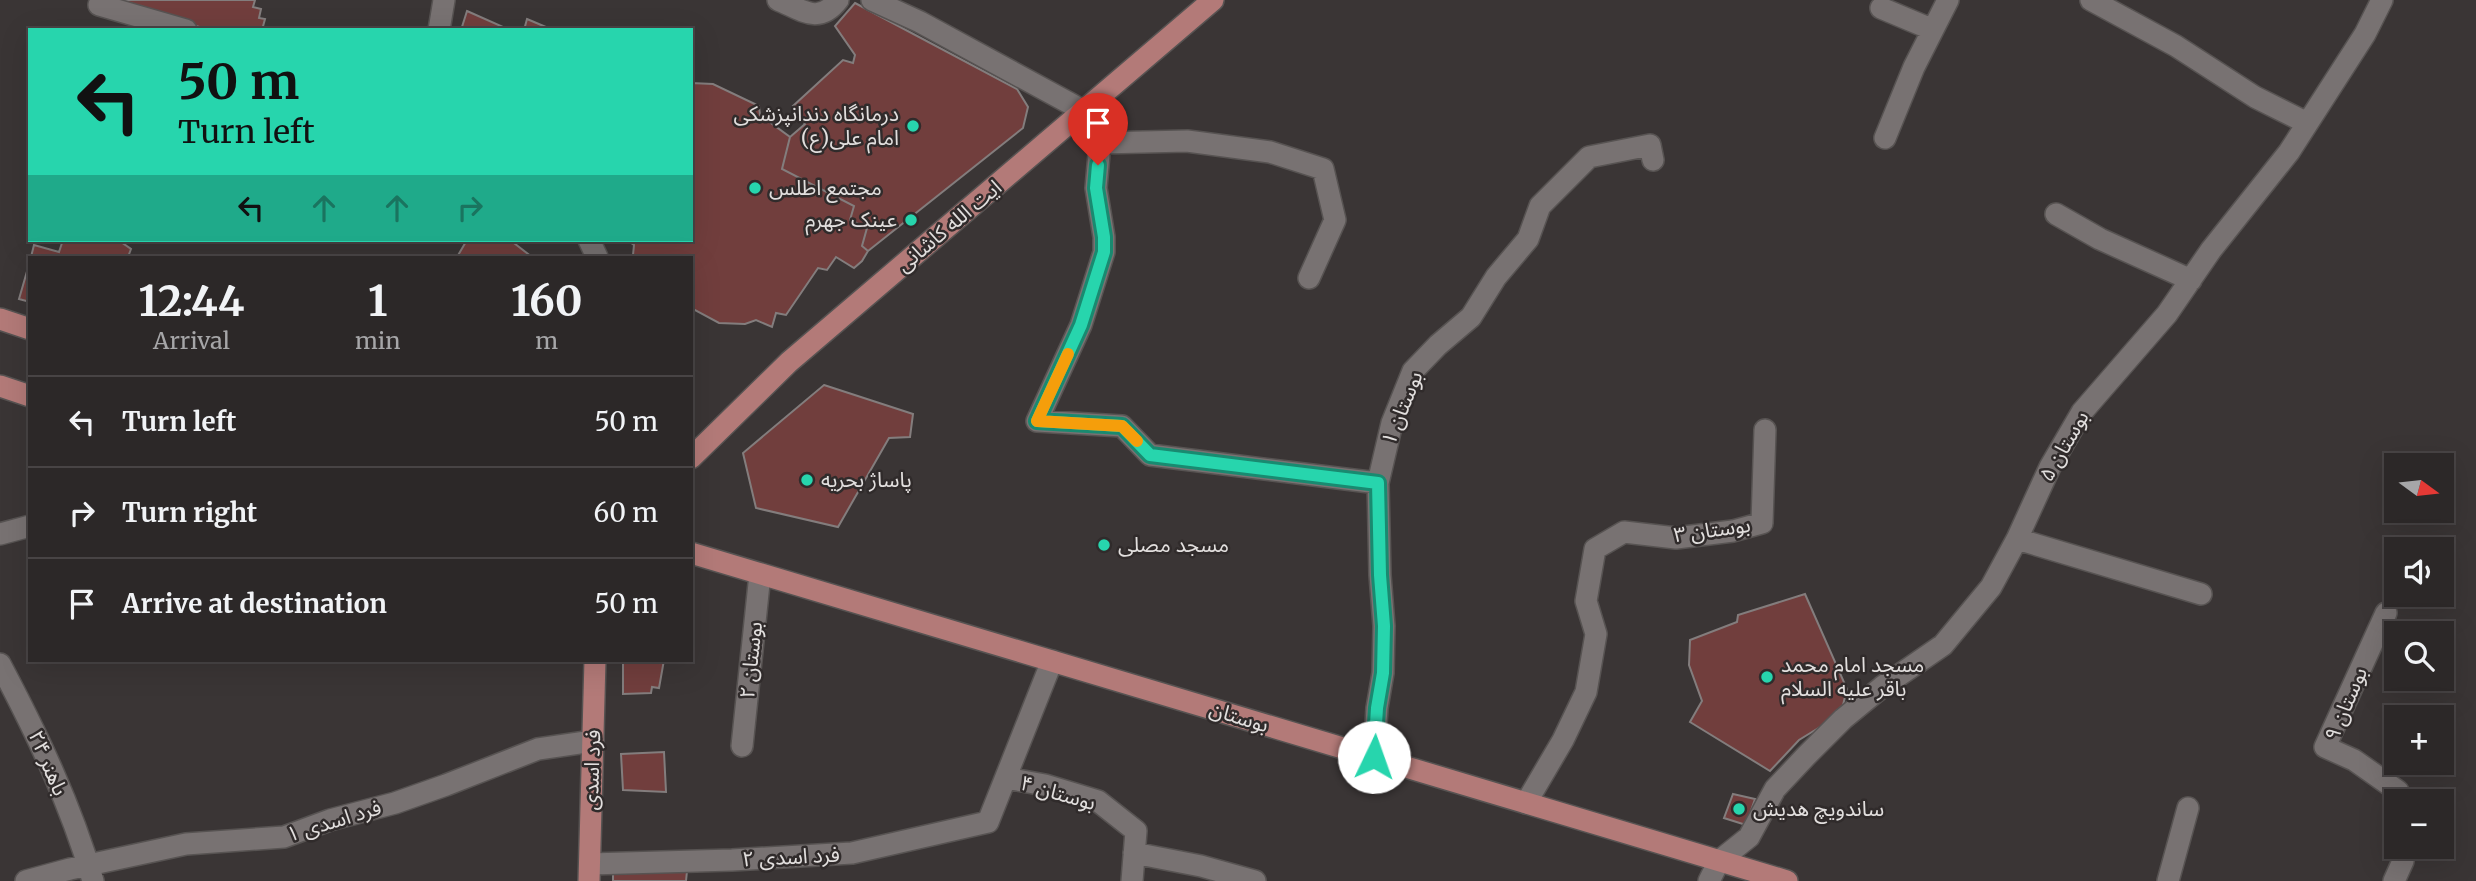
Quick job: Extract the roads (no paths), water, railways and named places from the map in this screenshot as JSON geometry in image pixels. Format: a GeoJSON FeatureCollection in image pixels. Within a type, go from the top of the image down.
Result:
{"type":"FeatureCollection","features":[{"type":"Feature","properties":{"kind":"main road","name":"ایت الله کاشانی"},"geometry":{"type":"LineString","coordinates":[[693,456],[789,362],[1213,0]]}},
{"type":"Feature","properties":{"kind":"main road"},"geometry":{"type":"LineString","coordinates":[[0,319],[28,328]]}},
{"type":"Feature","properties":{"kind":"main road"},"geometry":{"type":"LineString","coordinates":[[0,386],[28,395]]}},
{"type":"Feature","properties":{"kind":"main road","name":"بوستان"},"geometry":{"type":"LineString","coordinates":[[693,554],[1787,881]]}},
{"type":"Feature","properties":{"kind":"main road","name":"فرد اسدی"},"geometry":{"type":"LineString","coordinates":[[589,872],[595,662]]}},
{"type":"Feature","properties":{"kind":"street"},"geometry":{"type":"LineString","coordinates":[[439,28],[444,0]]}},
{"type":"Feature","properties":{"kind":"street"},"geometry":{"type":"LineString","coordinates":[[778,0],[816,15],[833,4]]}},
{"type":"Feature","properties":{"kind":"street"},"geometry":{"type":"LineString","coordinates":[[872,0],[920,22],[1084,111],[1101,143],[1096,188],[1104,252],[1081,325],[1037,421],[1122,426],[1150,455],[1378,483]]}},
{"type":"Feature","properties":{"kind":"street"},"geometry":{"type":"LineString","coordinates":[[1885,138],[1931,29],[1948,0]]}},
{"type":"Feature","properties":{"kind":"street"},"geometry":{"type":"LineString","coordinates":[[2091,0],[2176,46],[2255,97],[2307,123]]}},
{"type":"Feature","properties":{"kind":"street","name":"بوستان ۵"},"geometry":{"type":"LineString","coordinates":[[1718,861],[1749,837],[1775,789],[1843,719],[1882,687],[1943,645],[1991,587],[2017,539],[2050,467],[2082,412],[2167,314],[2211,250],[2289,152],[2365,34],[2382,0]]}},
{"type":"Feature","properties":{"kind":"street"},"geometry":{"type":"LineString","coordinates":[[99,5],[179,28]]}},
{"type":"Feature","properties":{"kind":"street"},"geometry":{"type":"LineString","coordinates":[[1881,8],[1931,29]]}},
{"type":"Feature","properties":{"kind":"street"},"geometry":{"type":"LineString","coordinates":[[1101,143],[1187,141],[1270,152],[1323,169],[1335,219],[1309,278]]}},
{"type":"Feature","properties":{"kind":"street","name":"بوستان ۱"},"geometry":{"type":"LineString","coordinates":[[1374,757],[1377,708],[1383,673],[1384,626],[1378,483],[1392,423],[1413,370],[1471,317],[1496,277],[1528,239],[1540,206],[1589,157],[1650,145],[1653,160]]}},
{"type":"Feature","properties":{"kind":"street"},"geometry":{"type":"LineString","coordinates":[[2056,214],[2100,239],[2191,280]]}},
{"type":"Feature","properties":{"kind":"street","name":"بوستان ۳"},"geometry":{"type":"LineString","coordinates":[[1527,803],[1563,740],[1586,692],[1596,634],[1586,601],[1595,549],[1624,532],[1676,538],[1732,531],[1762,523],[1765,430]]}},
{"type":"Feature","properties":{"kind":"street"},"geometry":{"type":"LineString","coordinates":[[0,534],[28,527]]}},
{"type":"Feature","properties":{"kind":"street"},"geometry":{"type":"LineString","coordinates":[[2017,539],[2201,594]]}},
{"type":"Feature","properties":{"kind":"street","name":"بوستان ۲"},"geometry":{"type":"LineString","coordinates":[[742,746],[760,574]]}},
{"type":"Feature","properties":{"kind":"street","name":"بوستان ۹"},"geometry":{"type":"LineString","coordinates":[[2386,613],[2325,747],[2354,760],[2395,789]]}},
{"type":"Feature","properties":{"kind":"street","name":"بوستان ۴"},"geometry":{"type":"LineString","coordinates":[[988,822],[1052,661]]}},
{"type":"Feature","properties":{"kind":"street","name":"باهنر ۲۴"},"geometry":{"type":"LineString","coordinates":[[0,664],[40,740],[91,873]]}},
{"type":"Feature","properties":{"kind":"street","name":"فرد اسدی ۱"},"geometry":{"type":"LineString","coordinates":[[26,881],[91,873],[186,844],[284,837],[330,820],[395,803],[537,749],[593,741]]}},
{"type":"Feature","properties":{"kind":"street","name":"بوستان ۴"},"geometry":{"type":"LineString","coordinates":[[1006,778],[1045,785],[1098,801],[1136,831],[1132,881]]}},
{"type":"Feature","properties":{"kind":"street"},"geometry":{"type":"LineString","coordinates":[[2168,881],[2188,808]]}},
{"type":"Feature","properties":{"kind":"street","name":"فرد اسدی ۲"},"geometry":{"type":"LineString","coordinates":[[589,872],[852,853],[988,822]]}},
{"type":"Feature","properties":{"kind":"street"},"geometry":{"type":"LineString","coordinates":[[1134,853],[1201,866],[1255,881]]}},
{"type":"Feature","properties":{"kind":"street"},"geometry":{"type":"LineString","coordinates":[[2394,881],[2403,859]]}},
{"type":"Feature","properties":{"kind":"street"},"geometry":{"type":"LineString","coordinates":[[1709,881],[1718,861]]}},
{"type":"Feature","properties":{"kind":"place","name":"درمانگاه دندانپزشکی امام علی(ع)"},"geometry":{"type":"Point","coordinates":[913,126]}},
{"type":"Feature","properties":{"kind":"place","name":"مجتمع اطلس"},"geometry":{"type":"Point","coordinates":[755,188]}},
{"type":"Feature","properties":{"kind":"place","name":"عینک جهرم"},"geometry":{"type":"Point","coordinates":[911,220]}},
{"type":"Feature","properties":{"kind":"place","name":"پاساژ بحریه"},"geometry":{"type":"Point","coordinates":[807,480]}},
{"type":"Feature","properties":{"kind":"place","name":"مسجد مصلی"},"geometry":{"type":"Point","coordinates":[1104,545]}},
{"type":"Feature","properties":{"kind":"place","name":"مسجد امام محمد باقر علیه السلام"},"geometry":{"type":"Point","coordinates":[1767,677]}},
{"type":"Feature","properties":{"kind":"place","name":"ساندویچ هدیش"},"geometry":{"type":"Point","coordinates":[1739,809]}}]}
